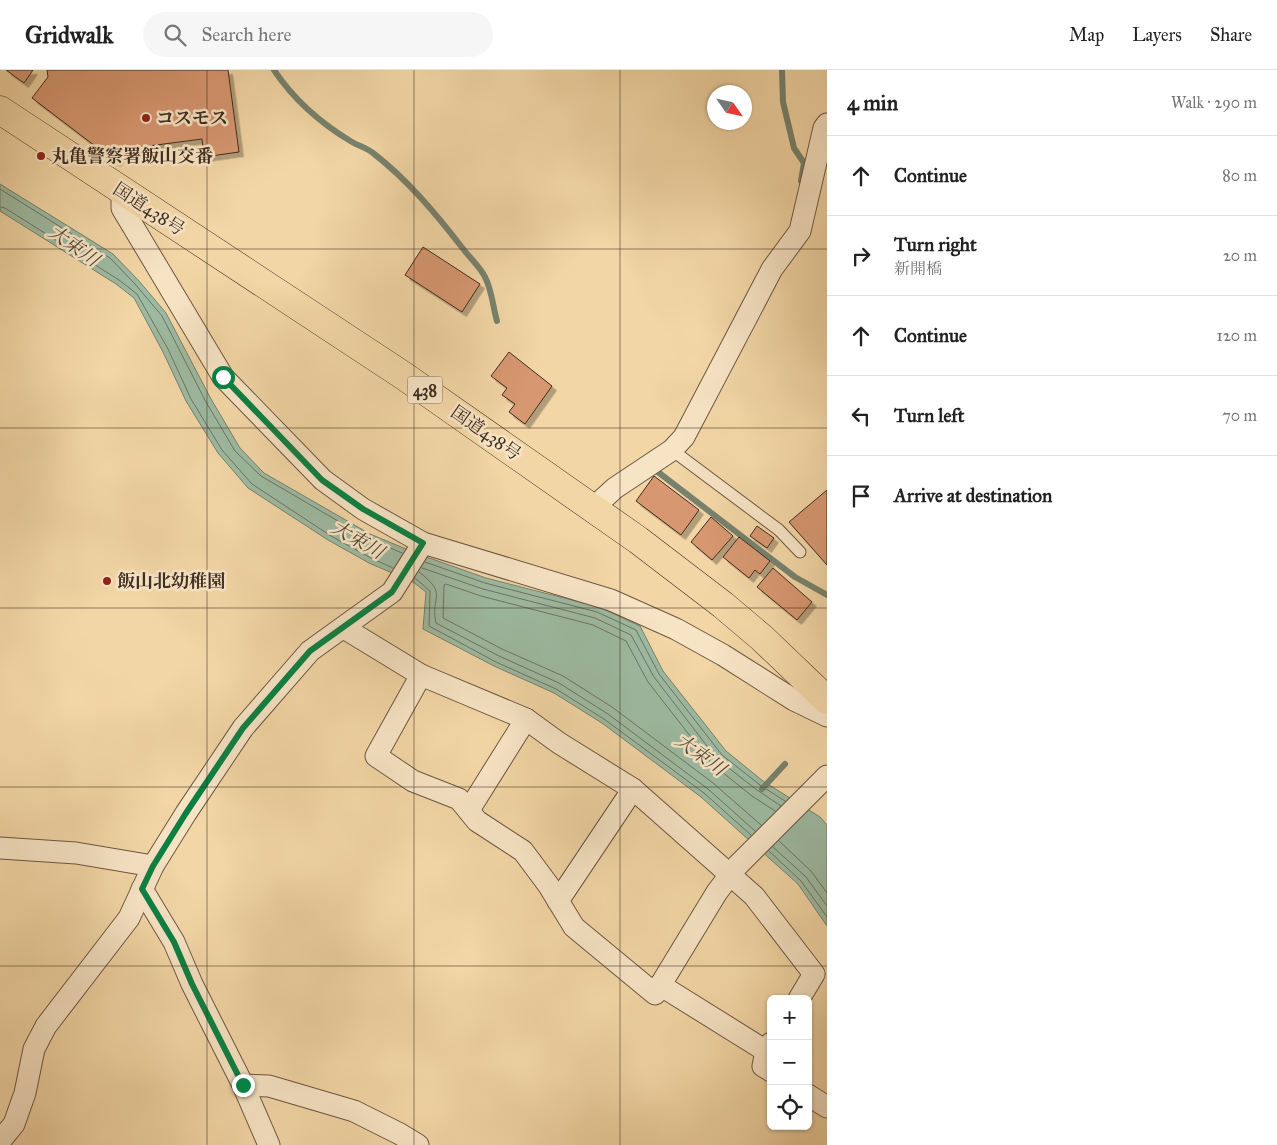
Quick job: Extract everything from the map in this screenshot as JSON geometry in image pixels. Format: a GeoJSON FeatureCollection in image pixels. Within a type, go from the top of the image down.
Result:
{"type":"FeatureCollection","features":[{"type":"Feature","properties":{"kind":"highway","name":"国道438号"},"geometry":{"type":"LineString","coordinates":[[0,110],[404,376],[593,508],[684,574],[723,605],[762,638],[827,700]]}},
{"type":"Feature","properties":{"kind":"street"},"geometry":{"type":"LineString","coordinates":[[593,508],[615,488],[672,450],[684,437],[772,268],[800,232],[824,128],[827,124]]}},
{"type":"Feature","properties":{"kind":"street"},"geometry":{"type":"LineString","coordinates":[[122,191],[122,208],[223,377],[322,480],[421,546],[612,600],[676,629],[723,654],[794,700],[827,716]]}},
{"type":"Feature","properties":{"kind":"street"},"geometry":{"type":"LineString","coordinates":[[0,1141],[14,1124],[24,1093],[34,1049],[46,1026],[129,918],[153,866],[243,728],[310,651],[392,592],[421,546]]}},
{"type":"Feature","properties":{"kind":"street"},"geometry":{"type":"LineString","coordinates":[[344,628],[421,675],[526,719],[559,743],[633,789],[733,870],[814,974],[801,995]]}},
{"type":"Feature","properties":{"kind":"street"},"geometry":{"type":"LineString","coordinates":[[421,675],[376,756],[413,781],[460,799],[477,821],[523,851],[574,927],[655,994],[717,892],[733,870],[825,779]]}},
{"type":"Feature","properties":{"kind":"street"},"geometry":{"type":"LineString","coordinates":[[468,810],[526,719]]}},
{"type":"Feature","properties":{"kind":"street"},"geometry":{"type":"LineString","coordinates":[[558,901],[633,789]]}},
{"type":"Feature","properties":{"kind":"street"},"geometry":{"type":"LineString","coordinates":[[0,848],[76,853],[153,866]]}},
{"type":"Feature","properties":{"kind":"street"},"geometry":{"type":"LineString","coordinates":[[142,889],[174,942],[192,984],[243,1085],[269,1145]]}},
{"type":"Feature","properties":{"kind":"street"},"geometry":{"type":"LineString","coordinates":[[660,986],[767,1054]]}},
{"type":"Feature","properties":{"kind":"street"},"geometry":{"type":"LineString","coordinates":[[243,1085],[269,1086],[354,1111],[418,1145]]}},
{"type":"Feature","properties":{"kind":"street"},"geometry":{"type":"LineString","coordinates":[[812,1098],[827,1107]]}},
{"type":"Feature","properties":{"kind":"lane"},"geometry":{"type":"LineString","coordinates":[[672,450],[779,530],[800,552]]}},
{"type":"Feature","properties":{"kind":"water","name":"大束川"},"geometry":{"type":"Polygon","coordinates":[[[0,184],[113,254],[139,281],[166,313],[211,399],[240,448],[264,473],[370,534],[418,554],[486,578],[599,607],[640,626],[663,671],[726,751],[763,781],[820,817],[827,825],[827,926],[798,884],[701,797],[602,723],[554,693],[494,666],[423,629],[426,592],[413,582],[369,563],[328,540],[248,488],[218,453],[186,401],[163,352],[134,298],[116,284],[0,211],[0,184]]]}},
{"type":"Feature","properties":{"kind":"building"},"geometry":{"type":"Polygon","coordinates":[[[6,70],[33,70],[24,83],[6,70]]]}},
{"type":"Feature","properties":{"kind":"building","name":"コスモス"},"geometry":{"type":"Polygon","coordinates":[[[47,70],[228,70],[239,152],[204,157],[202,139],[126,149],[116,162],[32,98],[48,77],[47,70]]]}},
{"type":"Feature","properties":{"kind":"building"},"geometry":{"type":"Polygon","coordinates":[[[423,247],[480,284],[462,312],[405,275],[423,247]]]}},
{"type":"Feature","properties":{"kind":"building"},"geometry":{"type":"Polygon","coordinates":[[[509,352],[552,386],[525,424],[509,412],[515,404],[502,395],[507,388],[491,376],[509,352]]]}},
{"type":"Feature","properties":{"kind":"building"},"geometry":{"type":"Polygon","coordinates":[[[654,476],[699,510],[681,535],[636,501],[654,476]]]}},
{"type":"Feature","properties":{"kind":"building"},"geometry":{"type":"Polygon","coordinates":[[[827,490],[827,565],[789,522],[827,490]]]}},
{"type":"Feature","properties":{"kind":"building"},"geometry":{"type":"Polygon","coordinates":[[[711,517],[733,536],[712,560],[691,542],[711,517]]]}},
{"type":"Feature","properties":{"kind":"building"},"geometry":{"type":"Polygon","coordinates":[[[757,526],[774,538],[767,548],[750,536],[757,526]]]}},
{"type":"Feature","properties":{"kind":"building"},"geometry":{"type":"Polygon","coordinates":[[[739,537],[770,561],[760,574],[755,570],[749,578],[723,557],[739,537]]]}},
{"type":"Feature","properties":{"kind":"building"},"geometry":{"type":"Polygon","coordinates":[[[773,568],[812,602],[797,620],[757,587],[773,568]]]}},
{"type":"Feature","properties":{"kind":"waterway"},"geometry":{"type":"LineString","coordinates":[[274,70],[309,111],[341,135],[373,153],[386,163],[422,198],[483,273],[489,288],[497,321]]}},
{"type":"Feature","properties":{"kind":"waterway"},"geometry":{"type":"LineString","coordinates":[[782,70],[783,102],[794,148],[804,163],[801,181]]}},
{"type":"Feature","properties":{"kind":"waterway"},"geometry":{"type":"LineString","coordinates":[[654,469],[795,577],[827,595]]}},
{"type":"Feature","properties":{"kind":"waterway"},"geometry":{"type":"LineString","coordinates":[[762,789],[785,764]]}},
{"type":"Feature","properties":{"kind":"place","name":"コスモス"},"geometry":{"type":"Point","coordinates":[146,118]}},
{"type":"Feature","properties":{"kind":"place","name":"丸亀警察署飯山交番"},"geometry":{"type":"Point","coordinates":[41,156]}},
{"type":"Feature","properties":{"kind":"place","name":"飯山北幼稚園"},"geometry":{"type":"Point","coordinates":[107,581]}},
{"type":"Feature","properties":{"kind":"route"},"geometry":{"type":"LineString","coordinates":[[223,377],[322,480],[363,509],[423,543],[392,592],[310,651],[243,728],[186,813],[153,866],[142,889],[174,942],[192,984],[243,1085]]}}]}
